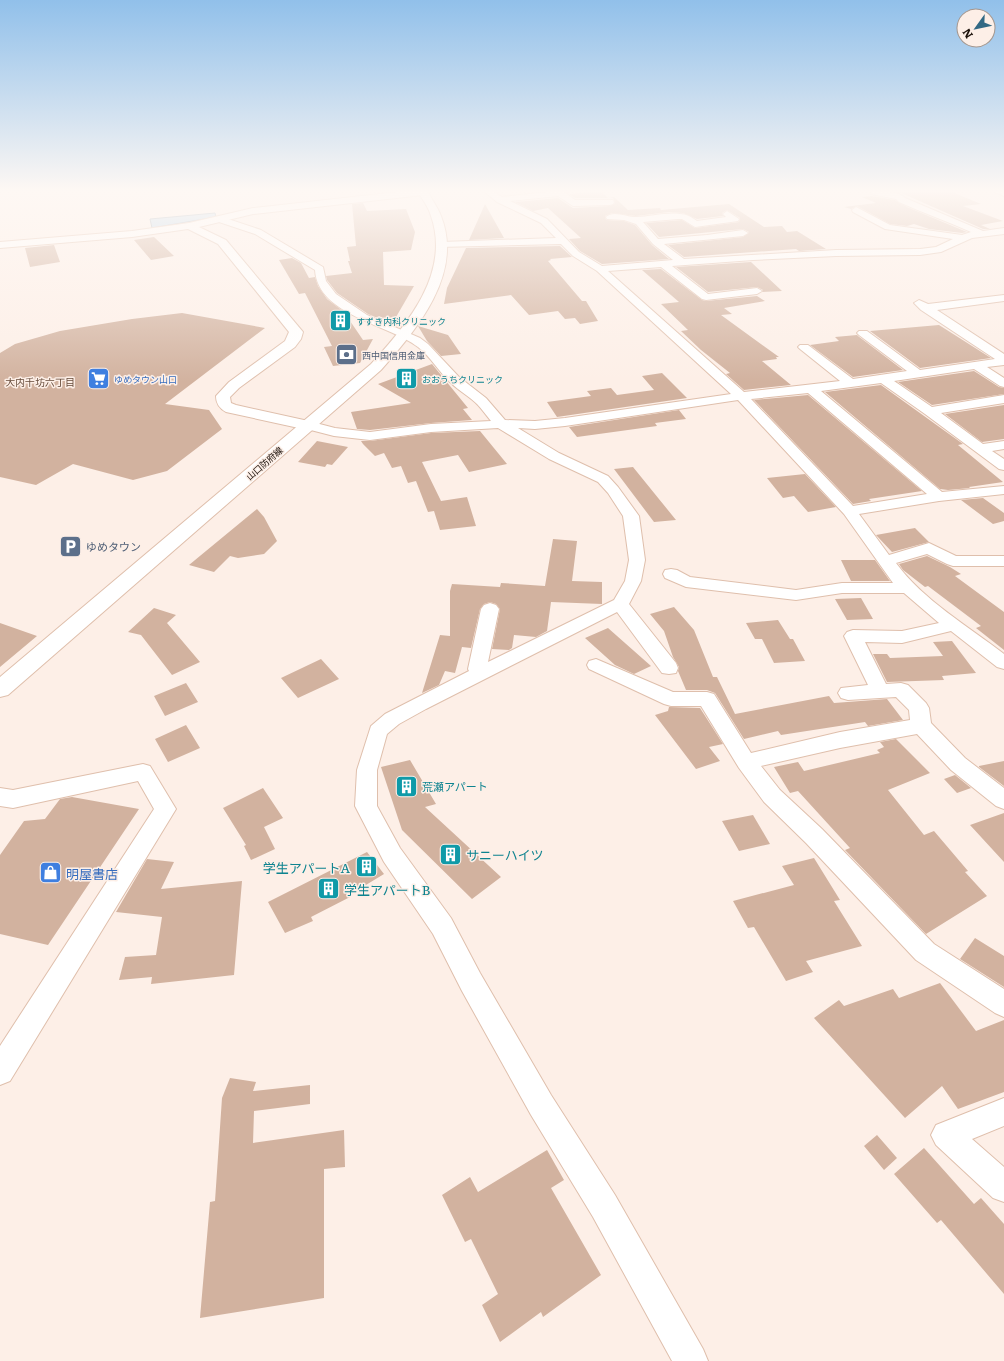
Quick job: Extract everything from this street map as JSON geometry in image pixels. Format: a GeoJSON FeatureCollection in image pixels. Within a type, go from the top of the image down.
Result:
{"type":"FeatureCollection","features":[{"type":"Feature","properties":{"kind":"street"},"geometry":{"type":"LineString","coordinates":[[233,256],[296,332],[294,339],[290,344],[234,385],[223,396],[223,402],[226,406],[232,409],[334,432],[370,436],[431,428],[501,424],[535,425],[565,422],[741,396],[811,389],[1004,360]]}},
{"type":"Feature","properties":{"kind":"street"},"geometry":{"type":"LineString","coordinates":[[297,256],[320,269],[320,274],[325,288],[332,296],[363,317],[405,334],[424,346],[455,380],[481,401],[501,424],[554,456],[603,479],[618,496],[631,516],[637,560],[633,581],[626,596],[620,604],[419,704],[392,719],[378,731],[367,770],[366,806],[392,855],[442,926],[471,982],[533,1091],[604,1206],[691,1361]]}},
{"type":"Feature","properties":{"kind":"street","name":"山口防府線"},"geometry":{"type":"LineString","coordinates":[[0,689],[376,367],[405,334],[425,304],[434,285],[441,256]]}},
{"type":"Feature","properties":{"kind":"street"},"geometry":{"type":"LineString","coordinates":[[578,256],[600,269],[741,396],[849,511],[885,561],[916,596],[1004,663]]}},
{"type":"Feature","properties":{"kind":"street"},"geometry":{"type":"LineString","coordinates":[[673,256],[681,262]]}},
{"type":"Feature","properties":{"kind":"street"},"geometry":{"type":"LineString","coordinates":[[600,269],[681,262],[807,256]]}},
{"type":"Feature","properties":{"kind":"street"},"geometry":{"type":"LineString","coordinates":[[664,264],[706,297],[757,292]]}},
{"type":"Feature","properties":{"kind":"street"},"geometry":{"type":"LineString","coordinates":[[1004,298],[922,305],[1004,360]]}},
{"type":"Feature","properties":{"kind":"street"},"geometry":{"type":"LineString","coordinates":[[863,333],[917,373]]}},
{"type":"Feature","properties":{"kind":"street"},"geometry":{"type":"LineString","coordinates":[[804,347],[850,383]]}},
{"type":"Feature","properties":{"kind":"street"},"geometry":{"type":"LineString","coordinates":[[976,365],[1004,383]]}},
{"type":"Feature","properties":{"kind":"street"},"geometry":{"type":"LineString","coordinates":[[882,378],[930,411],[1004,466]]}},
{"type":"Feature","properties":{"kind":"street"},"geometry":{"type":"LineString","coordinates":[[811,389],[939,497]]}},
{"type":"Feature","properties":{"kind":"street"},"geometry":{"type":"LineString","coordinates":[[930,411],[1004,399]]}},
{"type":"Feature","properties":{"kind":"street"},"geometry":{"type":"LineString","coordinates":[[980,448],[1004,444]]}},
{"type":"Feature","properties":{"kind":"street"},"geometry":{"type":"LineString","coordinates":[[849,511],[939,497],[1004,490]]}},
{"type":"Feature","properties":{"kind":"street"},"geometry":{"type":"LineString","coordinates":[[885,561],[929,548],[953,560],[990,562],[1004,561]]}},
{"type":"Feature","properties":{"kind":"street"},"geometry":{"type":"LineString","coordinates":[[671,574],[686,582],[796,595],[842,588],[908,588]]}},
{"type":"Feature","properties":{"kind":"street"},"geometry":{"type":"LineString","coordinates":[[620,604],[669,668]]}},
{"type":"Feature","properties":{"kind":"street"},"geometry":{"type":"LineString","coordinates":[[480,674],[477,669],[490,609]]}},
{"type":"Feature","properties":{"kind":"street"},"geometry":{"type":"LineString","coordinates":[[880,691],[853,636],[902,638],[954,624]]}},
{"type":"Feature","properties":{"kind":"street"},"geometry":{"type":"LineString","coordinates":[[596,665],[670,699],[707,699],[746,762],[772,796],[820,842],[925,952],[1004,1004]]}},
{"type":"Feature","properties":{"kind":"street"},"geometry":{"type":"LineString","coordinates":[[848,693],[901,690],[919,708],[921,726],[958,764],[1004,800]]}},
{"type":"Feature","properties":{"kind":"street"},"geometry":{"type":"LineString","coordinates":[[746,762],[840,740],[921,726]]}},
{"type":"Feature","properties":{"kind":"street"},"geometry":{"type":"LineString","coordinates":[[0,797],[13,799],[143,772],[165,809],[0,1071]]}},
{"type":"Feature","properties":{"kind":"street"},"geometry":{"type":"LineString","coordinates":[[1004,1112],[946,1135],[1004,1187]]}},
{"type":"Feature","properties":{"kind":"building"},"geometry":{"type":"Polygon","coordinates":[[[27,256],[58,256],[60,262],[30,267],[27,256]]]}},
{"type":"Feature","properties":{"kind":"building"},"geometry":{"type":"Polygon","coordinates":[[[147,256],[174,256],[151,260],[147,256]]]}},
{"type":"Feature","properties":{"kind":"building"},"geometry":{"type":"Polygon","coordinates":[[[349,256],[383,256],[384,285],[414,286],[392,324],[368,314],[337,293],[327,280],[326,276],[352,273],[348,261],[350,261],[349,256]]]}},
{"type":"Feature","properties":{"kind":"building"},"geometry":{"type":"Polygon","coordinates":[[[462,256],[570,256],[572,257],[550,259],[551,260],[548,261],[582,301],[586,301],[598,321],[580,324],[575,318],[565,319],[558,311],[529,315],[511,295],[444,304],[447,288],[462,256]]]}},
{"type":"Feature","properties":{"kind":"building"},"geometry":{"type":"Polygon","coordinates":[[[588,256],[665,256],[669,259],[602,264],[588,256]]]}},
{"type":"Feature","properties":{"kind":"building"},"geometry":{"type":"Polygon","coordinates":[[[682,256],[705,256],[684,257],[682,256]]]}},
{"type":"Feature","properties":{"kind":"building"},"geometry":{"type":"Polygon","coordinates":[[[292,258],[301,263],[309,278],[315,277],[318,286],[327,299],[344,312],[363,340],[373,339],[360,363],[333,366],[324,347],[332,346],[305,293],[299,294],[279,260],[292,258]]]}},
{"type":"Feature","properties":{"kind":"building"},"geometry":{"type":"Polygon","coordinates":[[[751,262],[782,291],[762,292],[763,290],[757,287],[708,292],[676,267],[751,262]]]}},
{"type":"Feature","properties":{"kind":"building"},"geometry":{"type":"Polygon","coordinates":[[[661,269],[702,300],[706,301],[757,296],[765,301],[724,308],[732,314],[721,315],[779,357],[776,357],[777,359],[762,361],[791,385],[744,390],[726,374],[730,373],[701,350],[681,331],[688,330],[661,304],[679,302],[642,270],[661,269]]]}},
{"type":"Feature","properties":{"kind":"building","name":"ゆめタウン山口"},"geometry":{"type":"Polygon","coordinates":[[[182,313],[265,328],[165,404],[209,410],[222,429],[167,471],[133,480],[73,464],[36,485],[0,477],[0,353],[15,344],[60,331],[132,319],[182,313]]]}},
{"type":"Feature","properties":{"kind":"building"},"geometry":{"type":"Polygon","coordinates":[[[939,325],[991,358],[920,368],[870,331],[939,325]]]}},
{"type":"Feature","properties":{"kind":"building"},"geometry":{"type":"Polygon","coordinates":[[[418,326],[448,335],[461,354],[441,356],[427,341],[418,326]]]}},
{"type":"Feature","properties":{"kind":"building"},"geometry":{"type":"Polygon","coordinates":[[[857,335],[903,370],[853,377],[810,345],[839,341],[835,337],[857,335]]]}},
{"type":"Feature","properties":{"kind":"building"},"geometry":{"type":"Polygon","coordinates":[[[432,364],[468,408],[463,409],[472,420],[370,430],[357,429],[351,412],[411,403],[378,384],[432,364]]]}},
{"type":"Feature","properties":{"kind":"building"},"geometry":{"type":"Polygon","coordinates":[[[974,371],[999,387],[1004,388],[1004,394],[932,405],[898,382],[974,371]]]}},
{"type":"Feature","properties":{"kind":"building"},"geometry":{"type":"Polygon","coordinates":[[[662,373],[687,398],[557,417],[547,402],[591,396],[587,391],[611,388],[617,395],[654,390],[642,376],[662,373]]]}},
{"type":"Feature","properties":{"kind":"building"},"geometry":{"type":"Polygon","coordinates":[[[881,385],[963,444],[958,445],[1003,482],[969,487],[970,488],[948,490],[940,489],[825,392],[881,385]]]}},
{"type":"Feature","properties":{"kind":"building"},"geometry":{"type":"Polygon","coordinates":[[[808,395],[922,491],[869,499],[871,501],[853,504],[754,400],[808,395]]]}},
{"type":"Feature","properties":{"kind":"building"},"geometry":{"type":"Polygon","coordinates":[[[1004,405],[1004,439],[982,442],[945,414],[1004,405]]]}},
{"type":"Feature","properties":{"kind":"building"},"geometry":{"type":"Polygon","coordinates":[[[679,410],[686,419],[655,423],[657,426],[577,437],[569,427],[679,410]]]}},
{"type":"Feature","properties":{"kind":"building"},"geometry":{"type":"Polygon","coordinates":[[[480,431],[507,464],[469,472],[458,455],[422,462],[441,501],[467,497],[476,526],[440,530],[434,511],[428,512],[416,481],[408,483],[401,466],[392,468],[384,453],[375,456],[361,441],[431,433],[480,431]]]}},
{"type":"Feature","properties":{"kind":"building"},"geometry":{"type":"Polygon","coordinates":[[[317,441],[348,447],[332,465],[327,464],[325,467],[298,462],[317,441]]]}},
{"type":"Feature","properties":{"kind":"building"},"geometry":{"type":"Polygon","coordinates":[[[633,467],[676,520],[654,522],[614,469],[633,467]]]}},
{"type":"Feature","properties":{"kind":"building"},"geometry":{"type":"Polygon","coordinates":[[[805,474],[836,507],[808,512],[794,496],[783,498],[767,478],[805,474]]]}},
{"type":"Feature","properties":{"kind":"building"},"geometry":{"type":"Polygon","coordinates":[[[983,498],[1004,513],[1004,521],[993,524],[961,500],[983,498]]]}},
{"type":"Feature","properties":{"kind":"building"},"geometry":{"type":"Polygon","coordinates":[[[257,509],[264,517],[277,541],[264,554],[238,558],[230,556],[214,572],[189,565],[257,509]]]}},
{"type":"Feature","properties":{"kind":"building"},"geometry":{"type":"Polygon","coordinates":[[[915,528],[929,542],[892,552],[876,535],[915,528]]]}},
{"type":"Feature","properties":{"kind":"building"},"geometry":{"type":"Polygon","coordinates":[[[553,539],[577,541],[572,581],[602,582],[602,604],[551,602],[547,631],[536,637],[514,635],[512,648],[509,650],[492,649],[500,609],[496,604],[490,602],[484,604],[480,609],[471,648],[462,647],[455,673],[445,671],[439,685],[422,693],[440,635],[450,636],[450,591],[452,584],[500,587],[501,583],[545,586],[553,539]]]}},
{"type":"Feature","properties":{"kind":"building"},"geometry":{"type":"Polygon","coordinates":[[[927,556],[961,574],[955,576],[1004,612],[1004,650],[976,628],[981,626],[928,586],[925,587],[903,570],[899,564],[927,556]]]}},
{"type":"Feature","properties":{"kind":"building"},"geometry":{"type":"Polygon","coordinates":[[[841,560],[875,560],[890,581],[851,581],[841,560]]]}},
{"type":"Feature","properties":{"kind":"building"},"geometry":{"type":"Polygon","coordinates":[[[861,598],[873,619],[847,620],[835,599],[861,598]]]}},
{"type":"Feature","properties":{"kind":"building"},"geometry":{"type":"Polygon","coordinates":[[[674,607],[694,630],[713,677],[717,677],[735,714],[829,696],[834,703],[887,699],[903,720],[868,726],[865,722],[781,735],[778,731],[744,739],[715,693],[707,690],[686,690],[678,671],[679,667],[673,657],[664,631],[650,614],[674,607]]]}},
{"type":"Feature","properties":{"kind":"building"},"geometry":{"type":"Polygon","coordinates":[[[154,608],[176,615],[167,623],[200,662],[172,675],[141,635],[128,632],[154,608]]]}},
{"type":"Feature","properties":{"kind":"building"},"geometry":{"type":"Polygon","coordinates":[[[778,620],[790,639],[793,639],[805,661],[774,663],[762,639],[755,639],[746,623],[778,620]]]}},
{"type":"Feature","properties":{"kind":"building"},"geometry":{"type":"Polygon","coordinates":[[[0,623],[37,636],[0,667],[0,623]]]}},
{"type":"Feature","properties":{"kind":"building"},"geometry":{"type":"Polygon","coordinates":[[[608,628],[651,666],[634,674],[615,665],[585,638],[608,628]]]}},
{"type":"Feature","properties":{"kind":"building"},"geometry":{"type":"Polygon","coordinates":[[[952,641],[976,673],[942,676],[944,680],[887,682],[873,654],[887,654],[890,658],[943,656],[933,642],[952,641]]]}},
{"type":"Feature","properties":{"kind":"building"},"geometry":{"type":"Polygon","coordinates":[[[321,659],[339,679],[298,698],[281,678],[321,659]]]}},
{"type":"Feature","properties":{"kind":"building"},"geometry":{"type":"Polygon","coordinates":[[[186,683],[198,702],[165,716],[154,696],[186,683]]]}},
{"type":"Feature","properties":{"kind":"building"},"geometry":{"type":"Polygon","coordinates":[[[669,707],[700,708],[723,744],[709,747],[720,761],[696,769],[655,715],[668,711],[669,707]]]}},
{"type":"Feature","properties":{"kind":"building"},"geometry":{"type":"Polygon","coordinates":[[[186,725],[200,748],[168,762],[155,739],[186,725]]]}},
{"type":"Feature","properties":{"kind":"building"},"geometry":{"type":"Polygon","coordinates":[[[896,739],[930,773],[888,790],[924,835],[934,831],[968,871],[965,872],[987,896],[926,934],[845,850],[850,848],[798,791],[790,793],[774,767],[798,762],[804,771],[880,753],[877,750],[884,747],[880,742],[896,739]]]}},
{"type":"Feature","properties":{"kind":"building","name":"サニーハイツ"},"geometry":{"type":"Polygon","coordinates":[[[410,760],[436,804],[425,807],[501,877],[472,899],[402,830],[381,767],[410,760]]]}},
{"type":"Feature","properties":{"kind":"building"},"geometry":{"type":"Polygon","coordinates":[[[1004,761],[1004,786],[979,767],[979,766],[1004,761]]]}},
{"type":"Feature","properties":{"kind":"building"},"geometry":{"type":"Polygon","coordinates":[[[955,775],[971,788],[957,793],[944,779],[955,775]]]}},
{"type":"Feature","properties":{"kind":"building"},"geometry":{"type":"Polygon","coordinates":[[[263,788],[283,818],[264,827],[275,849],[251,860],[244,846],[246,845],[223,808],[263,788]]]}},
{"type":"Feature","properties":{"kind":"building","name":"明屋書店"},"geometry":{"type":"Polygon","coordinates":[[[72,797],[139,809],[48,945],[0,934],[0,855],[24,821],[45,819],[60,799],[72,797]]]}},
{"type":"Feature","properties":{"kind":"building"},"geometry":{"type":"Polygon","coordinates":[[[1004,813],[1004,862],[970,825],[1004,813]]]}},
{"type":"Feature","properties":{"kind":"building"},"geometry":{"type":"Polygon","coordinates":[[[753,815],[770,844],[739,851],[722,821],[753,815]]]}},
{"type":"Feature","properties":{"kind":"building"},"geometry":{"type":"Polygon","coordinates":[[[367,852],[384,874],[351,894],[352,896],[311,917],[313,921],[285,933],[268,902],[367,852]]]}},
{"type":"Feature","properties":{"kind":"building"},"geometry":{"type":"Polygon","coordinates":[[[814,858],[840,900],[834,901],[862,946],[806,961],[813,972],[786,981],[754,927],[748,928],[733,901],[794,885],[782,866],[814,858]]]}},
{"type":"Feature","properties":{"kind":"building"},"geometry":{"type":"Polygon","coordinates":[[[147,859],[174,862],[161,889],[242,881],[234,975],[151,984],[152,977],[119,980],[125,957],[156,955],[162,917],[116,912],[147,859]]]}},
{"type":"Feature","properties":{"kind":"building"},"geometry":{"type":"Polygon","coordinates":[[[975,938],[1004,956],[1004,987],[960,959],[975,938]]]}},
{"type":"Feature","properties":{"kind":"building"},"geometry":{"type":"Polygon","coordinates":[[[940,983],[976,1031],[1004,1020],[1004,1092],[958,1109],[942,1086],[905,1118],[814,1018],[839,1000],[844,1006],[893,989],[899,998],[940,983]]]}},
{"type":"Feature","properties":{"kind":"building"},"geometry":{"type":"Polygon","coordinates":[[[230,1078],[256,1082],[253,1091],[310,1085],[310,1104],[254,1111],[253,1143],[344,1130],[345,1167],[324,1169],[324,1298],[200,1318],[210,1202],[215,1201],[222,1098],[230,1078]]]}},
{"type":"Feature","properties":{"kind":"building"},"geometry":{"type":"Polygon","coordinates":[[[877,1135],[897,1158],[884,1170],[864,1146],[877,1135]]]}},
{"type":"Feature","properties":{"kind":"building"},"geometry":{"type":"Polygon","coordinates":[[[924,1148],[974,1204],[981,1198],[1004,1224],[1004,1294],[941,1220],[937,1223],[894,1174],[924,1148]]]}},
{"type":"Feature","properties":{"kind":"building"},"geometry":{"type":"Polygon","coordinates":[[[547,1150],[564,1180],[551,1188],[601,1275],[543,1317],[541,1312],[500,1342],[482,1305],[498,1294],[471,1239],[465,1242],[442,1195],[470,1177],[478,1192],[547,1150]]]}},
{"type":"Feature","properties":{"kind":"place","name":"すずき内科クリニック"},"geometry":{"type":"Point","coordinates":[340,321]}},
{"type":"Feature","properties":{"kind":"place","name":"西中国信用金庫"},"geometry":{"type":"Point","coordinates":[346,355]}},
{"type":"Feature","properties":{"kind":"place","name":"ゆめタウン山口"},"geometry":{"type":"Point","coordinates":[99,379]}},
{"type":"Feature","properties":{"kind":"place","name":"おおうちクリニック"},"geometry":{"type":"Point","coordinates":[406,379]}},
{"type":"Feature","properties":{"kind":"place","name":"ゆめタウン"},"geometry":{"type":"Point","coordinates":[70,546]}},
{"type":"Feature","properties":{"kind":"place","name":"荒瀬アパート"},"geometry":{"type":"Point","coordinates":[406,786]}},
{"type":"Feature","properties":{"kind":"place","name":"サニーハイツ"},"geometry":{"type":"Point","coordinates":[451,854]}},
{"type":"Feature","properties":{"kind":"place","name":"学生アパートA"},"geometry":{"type":"Point","coordinates":[366,867]}},
{"type":"Feature","properties":{"kind":"place","name":"明屋書店"},"geometry":{"type":"Point","coordinates":[50,873]}},
{"type":"Feature","properties":{"kind":"place","name":"学生アパートB"},"geometry":{"type":"Point","coordinates":[329,889]}},
{"type":"Feature","properties":{"kind":"district","name":"大内千坊六丁目"},"geometry":{"type":"Point","coordinates":[40,381]}}]}
